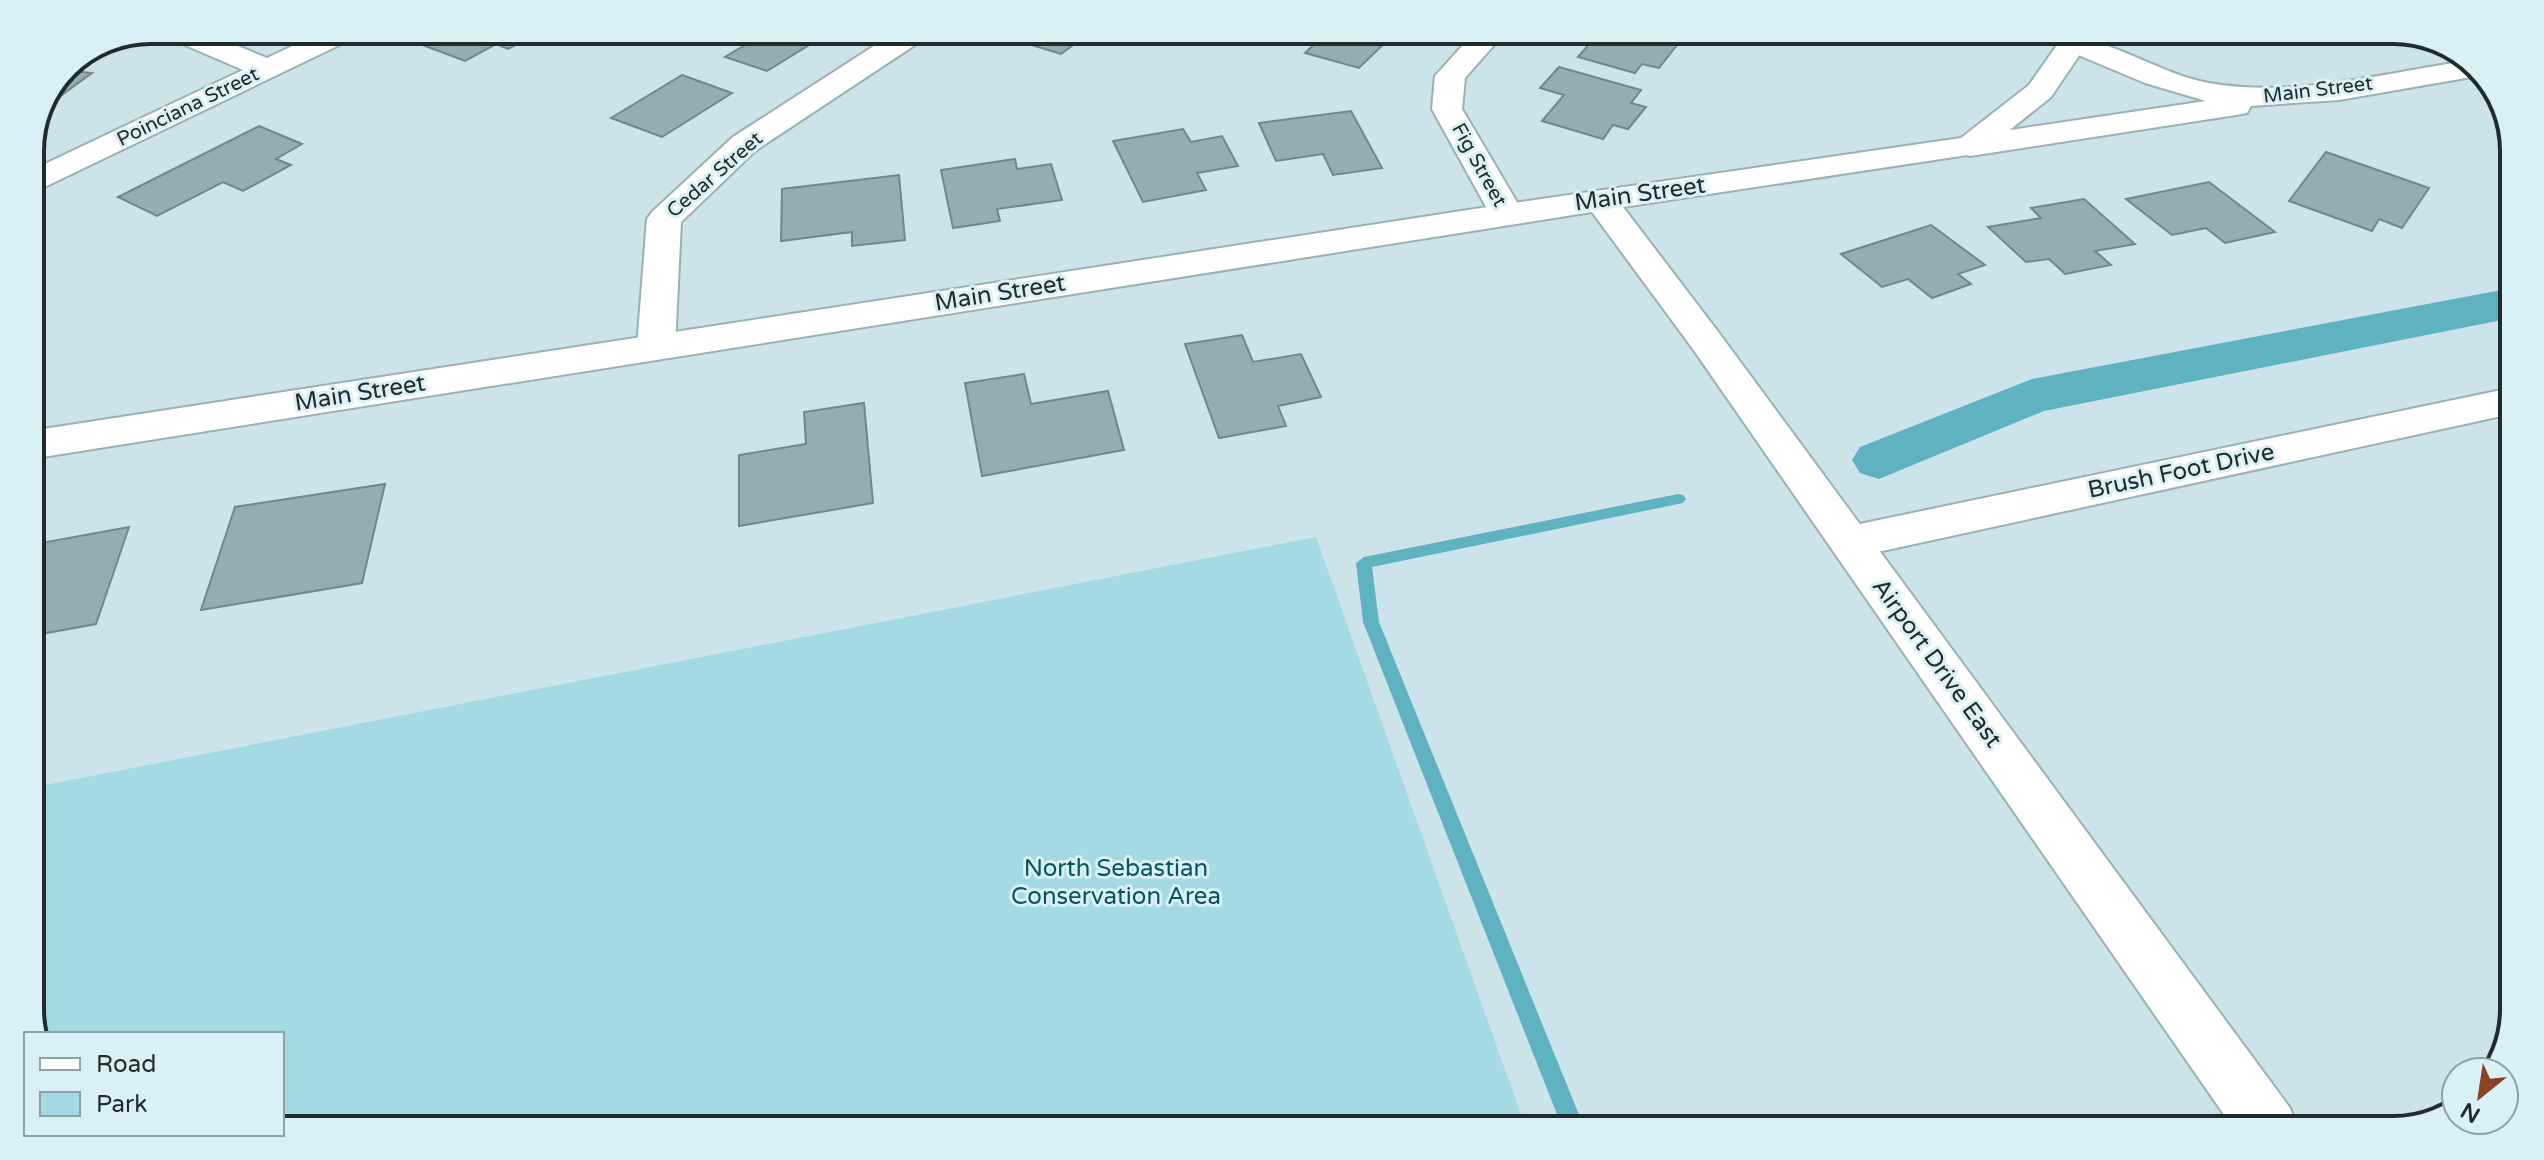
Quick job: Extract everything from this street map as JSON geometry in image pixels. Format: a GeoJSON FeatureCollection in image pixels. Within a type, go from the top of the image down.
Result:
{"type":"FeatureCollection","features":[{"type":"Feature","properties":{"kind":"street"},"geometry":{"type":"LineString","coordinates":[[207,44],[267,69]]}},
{"type":"Feature","properties":{"kind":"street","name":"Poinciana Street"},"geometry":{"type":"LineString","coordinates":[[44,177],[319,44]]}},
{"type":"Feature","properties":{"kind":"street","name":"Cedar Street"},"geometry":{"type":"LineString","coordinates":[[656,347],[664,219],[744,144],[897,44]]}},
{"type":"Feature","properties":{"kind":"street","name":"Fig Street"},"geometry":{"type":"LineString","coordinates":[[1480,44],[1450,76],[1447,109],[1507,214]]}},
{"type":"Feature","properties":{"kind":"street"},"geometry":{"type":"LineString","coordinates":[[1970,146],[2040,91],[2073,44]]}},
{"type":"Feature","properties":{"kind":"street","name":"Main Street"},"geometry":{"type":"LineString","coordinates":[[2084,44],[2146,73],[2206,92],[2277,99]]}},
{"type":"Feature","properties":{"kind":"street","name":"Main Street"},"geometry":{"type":"LineString","coordinates":[[44,443],[1507,214],[2462,70]]}},
{"type":"Feature","properties":{"kind":"street","name":"Airport Drive East"},"geometry":{"type":"LineString","coordinates":[[1600,200],[1850,542],[2260,1116]]}},
{"type":"Feature","properties":{"kind":"street","name":"Brush Foot Drive"},"geometry":{"type":"LineString","coordinates":[[1850,542],[2500,403]]}},
{"type":"Feature","properties":{"kind":"green space","name":"North Sebastian Conservation Area"},"geometry":{"type":"Polygon","coordinates":[[[1316,537],[1521,1116],[284,1116],[284,1032],[47,1032],[44,1016],[44,785],[1316,537]]]}},
{"type":"Feature","properties":{"kind":"building"},"geometry":{"type":"Polygon","coordinates":[[[420,44],[496,44],[465,61],[420,44]]]}},
{"type":"Feature","properties":{"kind":"building"},"geometry":{"type":"Polygon","coordinates":[[[496,44],[518,44],[508,49],[496,44]]]}},
{"type":"Feature","properties":{"kind":"building"},"geometry":{"type":"Polygon","coordinates":[[[747,44],[809,45],[767,71],[725,57],[747,44]]]}},
{"type":"Feature","properties":{"kind":"building"},"geometry":{"type":"Polygon","coordinates":[[[1028,44],[1075,44],[1061,54],[1028,44]]]}},
{"type":"Feature","properties":{"kind":"building"},"geometry":{"type":"Polygon","coordinates":[[[1315,44],[1384,44],[1359,68],[1305,53],[1315,44]]]}},
{"type":"Feature","properties":{"kind":"building"},"geometry":{"type":"Polygon","coordinates":[[[1589,44],[1678,44],[1659,68],[1642,64],[1635,73],[1578,57],[1589,44]]]}},
{"type":"Feature","properties":{"kind":"building"},"geometry":{"type":"Polygon","coordinates":[[[1559,67],[1641,90],[1631,103],[1646,107],[1628,129],[1613,125],[1603,139],[1542,121],[1564,95],[1540,88],[1559,67]]]}},
{"type":"Feature","properties":{"kind":"building"},"geometry":{"type":"Polygon","coordinates":[[[80,72],[92,73],[60,97],[80,72]]]}},
{"type":"Feature","properties":{"kind":"building"},"geometry":{"type":"Polygon","coordinates":[[[682,75],[732,93],[662,137],[611,118],[682,75]]]}},
{"type":"Feature","properties":{"kind":"building"},"geometry":{"type":"Polygon","coordinates":[[[1351,111],[1382,168],[1333,175],[1323,154],[1276,161],[1259,123],[1351,111]]]}},
{"type":"Feature","properties":{"kind":"building"},"geometry":{"type":"Polygon","coordinates":[[[259,126],[302,144],[276,159],[291,165],[243,191],[223,182],[157,216],[118,197],[259,126]]]}},
{"type":"Feature","properties":{"kind":"building"},"geometry":{"type":"Polygon","coordinates":[[[1183,129],[1191,142],[1222,136],[1238,166],[1197,173],[1206,190],[1143,202],[1113,141],[1183,129]]]}},
{"type":"Feature","properties":{"kind":"building"},"geometry":{"type":"Polygon","coordinates":[[[2326,152],[2429,188],[2402,228],[2379,219],[2372,231],[2289,201],[2326,152]]]}},
{"type":"Feature","properties":{"kind":"building"},"geometry":{"type":"Polygon","coordinates":[[[1015,159],[1017,169],[1051,164],[1062,200],[997,209],[1000,221],[953,228],[941,170],[1015,159]]]}},
{"type":"Feature","properties":{"kind":"building"},"geometry":{"type":"Polygon","coordinates":[[[899,175],[905,240],[852,246],[852,232],[781,241],[782,189],[899,175]]]}},
{"type":"Feature","properties":{"kind":"building"},"geometry":{"type":"Polygon","coordinates":[[[2209,182],[2275,232],[2225,243],[2206,228],[2172,235],[2126,199],[2209,182]]]}},
{"type":"Feature","properties":{"kind":"building"},"geometry":{"type":"Polygon","coordinates":[[[2084,199],[2135,244],[2095,251],[2111,265],[2065,274],[2049,259],[2026,262],[1988,227],[2041,218],[2031,208],[2084,199]]]}},
{"type":"Feature","properties":{"kind":"building"},"geometry":{"type":"Polygon","coordinates":[[[1931,225],[1985,265],[1958,274],[1971,284],[1932,298],[1908,279],[1882,287],[1841,254],[1931,225]]]}},
{"type":"Feature","properties":{"kind":"building"},"geometry":{"type":"Polygon","coordinates":[[[1242,335],[1253,362],[1301,354],[1321,397],[1278,406],[1286,426],[1219,438],[1185,344],[1242,335]]]}},
{"type":"Feature","properties":{"kind":"building"},"geometry":{"type":"Polygon","coordinates":[[[1024,374],[1031,404],[1108,391],[1124,450],[982,476],[965,383],[1024,374]]]}},
{"type":"Feature","properties":{"kind":"building"},"geometry":{"type":"Polygon","coordinates":[[[864,403],[873,503],[739,526],[739,455],[806,444],[804,412],[864,403]]]}},
{"type":"Feature","properties":{"kind":"building"},"geometry":{"type":"Polygon","coordinates":[[[385,484],[362,583],[201,610],[235,507],[385,484]]]}},
{"type":"Feature","properties":{"kind":"building"},"geometry":{"type":"Polygon","coordinates":[[[129,527],[96,624],[44,633],[44,542],[129,527]]]}},
{"type":"Feature","properties":{"kind":"waterway"},"geometry":{"type":"LineString","coordinates":[[1879,460],[2032,396],[2500,305]]}},
{"type":"Feature","properties":{"kind":"waterway"},"geometry":{"type":"LineString","coordinates":[[1569,1116],[1371,622],[1364,563],[1678,499]]}}]}
